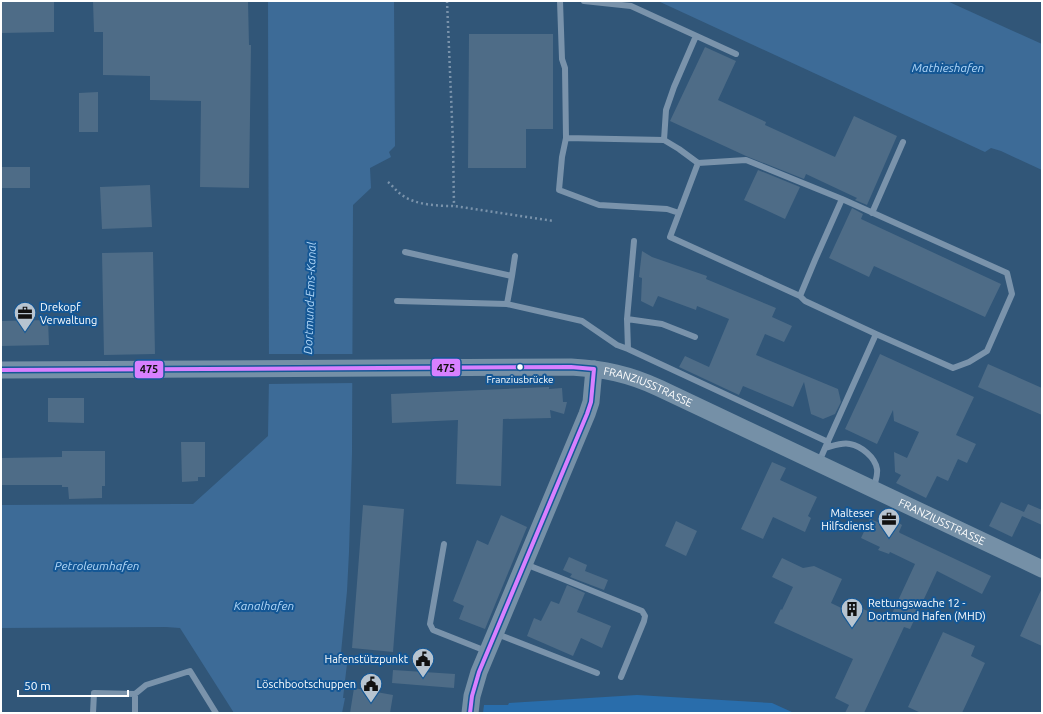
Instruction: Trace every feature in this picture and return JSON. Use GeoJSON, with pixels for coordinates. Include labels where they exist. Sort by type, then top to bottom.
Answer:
{"type":"FeatureCollection","features":[{"type":"Feature","properties":{"kind":"main road","name":"FRANZIUSSTRASSE"},"geometry":{"type":"LineString","coordinates":[[1,370],[571,367],[619,373],[642,380],[824,451],[874,489],[1042,569]]}},
{"type":"Feature","properties":{"kind":"main road"},"geometry":{"type":"LineString","coordinates":[[470,713],[475,683],[591,402],[594,369]]}},
{"type":"Feature","properties":{"kind":"lane"},"geometry":{"type":"LineString","coordinates":[[560,1],[562,59],[565,68],[566,138],[562,157],[559,190],[599,205],[667,209],[679,213]]}},
{"type":"Feature","properties":{"kind":"lane"},"geometry":{"type":"LineString","coordinates":[[584,1],[631,6],[736,54]]}},
{"type":"Feature","properties":{"kind":"lane"},"geometry":{"type":"LineString","coordinates":[[664,140],[666,110],[674,87],[696,36]]}},
{"type":"Feature","properties":{"kind":"lane"},"geometry":{"type":"LineString","coordinates":[[566,138],[664,140],[679,148],[698,163],[746,160],[842,199],[1006,273],[1012,294],[987,351],[969,362],[953,368],[876,334],[805,301],[800,296],[670,237],[698,163]]}},
{"type":"Feature","properties":{"kind":"lane"},"geometry":{"type":"LineString","coordinates":[[872,213],[903,142]]}},
{"type":"Feature","properties":{"kind":"lane"},"geometry":{"type":"LineString","coordinates":[[800,296],[842,199]]}},
{"type":"Feature","properties":{"kind":"lane"},"geometry":{"type":"LineString","coordinates":[[628,349],[627,319],[634,241]]}},
{"type":"Feature","properties":{"kind":"lane"},"geometry":{"type":"LineString","coordinates":[[405,252],[512,276]]}},
{"type":"Feature","properties":{"kind":"lane"},"geometry":{"type":"LineString","coordinates":[[507,304],[515,256]]}},
{"type":"Feature","properties":{"kind":"lane"},"geometry":{"type":"LineString","coordinates":[[397,301],[507,304],[582,321],[617,345],[628,349],[824,451]]}},
{"type":"Feature","properties":{"kind":"lane"},"geometry":{"type":"LineString","coordinates":[[627,319],[662,324],[695,337]]}},
{"type":"Feature","properties":{"kind":"lane"},"geometry":{"type":"LineString","coordinates":[[824,451],[876,334]]}},
{"type":"Feature","properties":{"kind":"lane"},"geometry":{"type":"LineString","coordinates":[[824,451],[839,444],[850,444],[862,449],[870,456],[877,468],[874,489]]}},
{"type":"Feature","properties":{"kind":"lane"},"geometry":{"type":"LineString","coordinates":[[444,544],[430,624],[433,630],[488,652]]}},
{"type":"Feature","properties":{"kind":"lane"},"geometry":{"type":"LineString","coordinates":[[524,564],[642,611],[645,616],[644,621],[621,678]]}},
{"type":"Feature","properties":{"kind":"lane"},"geometry":{"type":"LineString","coordinates":[[496,634],[597,673]]}},
{"type":"Feature","properties":{"kind":"lane"},"geometry":{"type":"LineString","coordinates":[[93,713],[94,693],[135,694],[146,685],[190,671],[216,713]]}},
{"type":"Feature","properties":{"kind":"lane"},"geometry":{"type":"LineString","coordinates":[[135,694],[135,713]]}},
{"type":"Feature","properties":{"kind":"path"},"geometry":{"type":"LineString","coordinates":[[447,1],[454,206]]}},
{"type":"Feature","properties":{"kind":"path"},"geometry":{"type":"LineString","coordinates":[[388,182],[402,196],[415,202],[454,206],[554,221]]}},
{"type":"Feature","properties":{"kind":"shaded area"},"geometry":{"type":"Polygon","coordinates":[[[637,695],[772,703],[794,713],[483,713],[484,705],[508,705],[509,703],[637,695]]]}},
{"type":"Feature","properties":{"kind":"water","name":"Kanalhafen"},"geometry":{"type":"Polygon","coordinates":[[[268,1],[394,1],[395,146],[389,152],[391,157],[370,168],[371,188],[353,205],[352,453],[347,591],[340,663],[347,664],[343,698],[345,698],[342,713],[234,713],[180,628],[1,628],[1,505],[193,504],[268,436],[268,1]]]}},
{"type":"Feature","properties":{"kind":"water","name":"Mathieshafen"},"geometry":{"type":"Polygon","coordinates":[[[658,1],[947,1],[1042,44],[1042,170],[1001,151],[991,148],[985,152],[658,1]]]}},
{"type":"Feature","properties":{"kind":"pier"},"geometry":{"type":"Polygon","coordinates":[[[267,354],[354,354],[354,383],[267,384],[267,354]]]}},
{"type":"Feature","properties":{"kind":"building"},"geometry":{"type":"Polygon","coordinates":[[[1,1],[54,1],[54,32],[1,33],[1,1]]]}},
{"type":"Feature","properties":{"kind":"building"},"geometry":{"type":"Polygon","coordinates":[[[93,1],[248,1],[249,45],[251,45],[249,188],[200,187],[201,101],[150,100],[150,76],[103,75],[103,32],[94,32],[93,1]]]}},
{"type":"Feature","properties":{"kind":"building"},"geometry":{"type":"Polygon","coordinates":[[[469,34],[553,34],[553,129],[526,129],[526,168],[468,168],[469,34]]]}},
{"type":"Feature","properties":{"kind":"building"},"geometry":{"type":"Polygon","coordinates":[[[705,47],[736,61],[718,100],[766,122],[765,125],[835,157],[854,116],[897,136],[867,205],[855,200],[857,198],[806,174],[804,179],[746,156],[670,121],[705,47]]]}},
{"type":"Feature","properties":{"kind":"building"},"geometry":{"type":"Polygon","coordinates":[[[98,92],[98,132],[79,132],[79,93],[98,92]]]}},
{"type":"Feature","properties":{"kind":"building"},"geometry":{"type":"Polygon","coordinates":[[[1,167],[30,167],[30,188],[1,188],[1,167]]]}},
{"type":"Feature","properties":{"kind":"building"},"geometry":{"type":"Polygon","coordinates":[[[758,170],[800,187],[785,219],[744,200],[758,170]]]}},
{"type":"Feature","properties":{"kind":"building"},"geometry":{"type":"Polygon","coordinates":[[[150,185],[152,227],[102,229],[100,187],[150,185]]]}},
{"type":"Feature","properties":{"kind":"building"},"geometry":{"type":"Polygon","coordinates":[[[852,208],[863,214],[861,219],[1001,284],[985,317],[874,266],[869,277],[829,258],[852,208]]]}},
{"type":"Feature","properties":{"kind":"building"},"geometry":{"type":"Polygon","coordinates":[[[642,251],[652,257],[707,276],[706,279],[776,308],[772,317],[792,326],[784,342],[765,334],[756,355],[838,389],[841,402],[835,414],[823,419],[811,414],[804,382],[793,407],[743,386],[739,395],[679,367],[685,356],[709,367],[729,319],[697,306],[696,310],[658,296],[653,307],[641,301],[642,278],[639,277],[642,251]]]}},
{"type":"Feature","properties":{"kind":"building"},"geometry":{"type":"Polygon","coordinates":[[[153,252],[155,354],[104,355],[102,253],[153,252]]]}},
{"type":"Feature","properties":{"kind":"building","name":"Drekopf Verwaltung"},"geometry":{"type":"Polygon","coordinates":[[[48,320],[49,345],[1,346],[1,321],[48,320]]]}},
{"type":"Feature","properties":{"kind":"building"},"geometry":{"type":"Polygon","coordinates":[[[880,354],[974,397],[956,435],[976,444],[967,463],[958,459],[948,481],[937,476],[926,498],[896,483],[901,475],[895,472],[894,452],[907,458],[919,432],[894,421],[893,410],[877,444],[845,429],[880,354]]]}},
{"type":"Feature","properties":{"kind":"building"},"geometry":{"type":"Polygon","coordinates":[[[988,364],[1042,388],[1042,415],[978,387],[988,364]]]}},
{"type":"Feature","properties":{"kind":"building"},"geometry":{"type":"Polygon","coordinates":[[[549,387],[549,389],[562,388],[563,402],[567,402],[564,414],[550,410],[551,418],[503,419],[501,486],[456,484],[458,420],[392,423],[391,394],[549,387]]]}},
{"type":"Feature","properties":{"kind":"building"},"geometry":{"type":"Polygon","coordinates":[[[48,398],[84,398],[84,423],[48,422],[48,398]]]}},
{"type":"Feature","properties":{"kind":"building"},"geometry":{"type":"Polygon","coordinates":[[[181,442],[205,442],[205,477],[198,477],[198,481],[182,482],[181,442]]]}},
{"type":"Feature","properties":{"kind":"building"},"geometry":{"type":"Polygon","coordinates":[[[62,451],[105,451],[105,486],[102,486],[102,498],[69,499],[68,487],[62,487],[62,485],[1,485],[1,458],[62,457],[62,451]]]}},
{"type":"Feature","properties":{"kind":"building"},"geometry":{"type":"Polygon","coordinates":[[[772,462],[786,468],[780,480],[817,497],[808,516],[811,518],[805,532],[773,517],[763,539],[741,529],[772,462]]]}},
{"type":"Feature","properties":{"kind":"building"},"geometry":{"type":"Polygon","coordinates":[[[1001,502],[1024,512],[1012,537],[989,526],[1001,502]]]}},
{"type":"Feature","properties":{"kind":"building"},"geometry":{"type":"Polygon","coordinates":[[[1028,504],[1042,510],[1042,525],[1022,516],[1028,504]]]}},
{"type":"Feature","properties":{"kind":"building"},"geometry":{"type":"Polygon","coordinates":[[[363,505],[404,509],[393,652],[352,648],[363,505]]]}},
{"type":"Feature","properties":{"kind":"building"},"geometry":{"type":"Polygon","coordinates":[[[501,515],[527,527],[485,629],[459,619],[464,606],[453,601],[477,540],[488,545],[501,515]]]}},
{"type":"Feature","properties":{"kind":"building"},"geometry":{"type":"Polygon","coordinates":[[[870,519],[890,527],[894,520],[902,525],[899,532],[900,533],[991,576],[982,594],[937,571],[910,629],[904,627],[864,713],[845,713],[849,705],[835,698],[853,659],[774,623],[793,587],[772,577],[782,558],[803,568],[814,566],[842,579],[831,603],[860,617],[863,609],[889,620],[915,564],[890,552],[889,554],[878,550],[880,547],[861,538],[870,519]]]}},
{"type":"Feature","properties":{"kind":"building"},"geometry":{"type":"Polygon","coordinates":[[[676,521],[697,531],[686,556],[665,546],[676,521]]]}},
{"type":"Feature","properties":{"kind":"building"},"geometry":{"type":"Polygon","coordinates":[[[569,557],[587,565],[585,571],[608,580],[604,590],[570,577],[572,574],[563,570],[569,557]]]}},
{"type":"Feature","properties":{"kind":"building"},"geometry":{"type":"Polygon","coordinates":[[[567,585],[585,593],[577,612],[611,626],[602,648],[581,638],[573,656],[527,636],[534,618],[541,621],[551,601],[559,604],[567,585]]]}},
{"type":"Feature","properties":{"kind":"building"},"geometry":{"type":"Polygon","coordinates":[[[1042,588],[1042,646],[1020,636],[1042,588]]]}},
{"type":"Feature","properties":{"kind":"building"},"geometry":{"type":"Polygon","coordinates":[[[943,632],[975,646],[971,656],[985,663],[962,713],[921,713],[908,707],[943,632]]]}},
{"type":"Feature","properties":{"kind":"building","name":"Hafenstützpunkt"},"geometry":{"type":"Polygon","coordinates":[[[393,670],[455,674],[454,688],[392,683],[393,670]]]}},
{"type":"Feature","properties":{"kind":"building","name":"Löschbootschuppen"},"geometry":{"type":"Polygon","coordinates":[[[354,688],[393,695],[390,713],[350,713],[354,688]]]}},
{"type":"Feature","properties":{"kind":"transit line","name":"475"},"geometry":{"type":"LineString","coordinates":[[1,370],[571,367],[594,369]]}},
{"type":"Feature","properties":{"kind":"transit line","name":"475"},"geometry":{"type":"LineString","coordinates":[[470,713],[472,696],[479,672],[587,414],[591,402],[594,369]]}},
{"type":"Feature","properties":{"kind":"place","name":"Drekopf Verwaltung"},"geometry":{"type":"Point","coordinates":[25,332]}},
{"type":"Feature","properties":{"kind":"place","name":"Franziusbrücke"},"geometry":{"type":"Point","coordinates":[520,367]}},
{"type":"Feature","properties":{"kind":"place","name":"Malteser Hilfsdienst"},"geometry":{"type":"Point","coordinates":[889,538]}},
{"type":"Feature","properties":{"kind":"place","name":"Rettungswache 12 - Dortmund Hafen (MHD)"},"geometry":{"type":"Point","coordinates":[852,628]}},
{"type":"Feature","properties":{"kind":"place","name":"Hafenstützpunkt"},"geometry":{"type":"Point","coordinates":[423,678]}},
{"type":"Feature","properties":{"kind":"place","name":"Löschbootschuppen"},"geometry":{"type":"Point","coordinates":[371,704]}},
{"type":"Feature","properties":{"kind":"water label","name":"Dortmund-Ems-Kanal"},"geometry":{"type":"Point","coordinates":[310,298]}},
{"type":"Feature","properties":{"kind":"water label","name":"Petroleumhafen"},"geometry":{"type":"Point","coordinates":[97,566]}}]}
